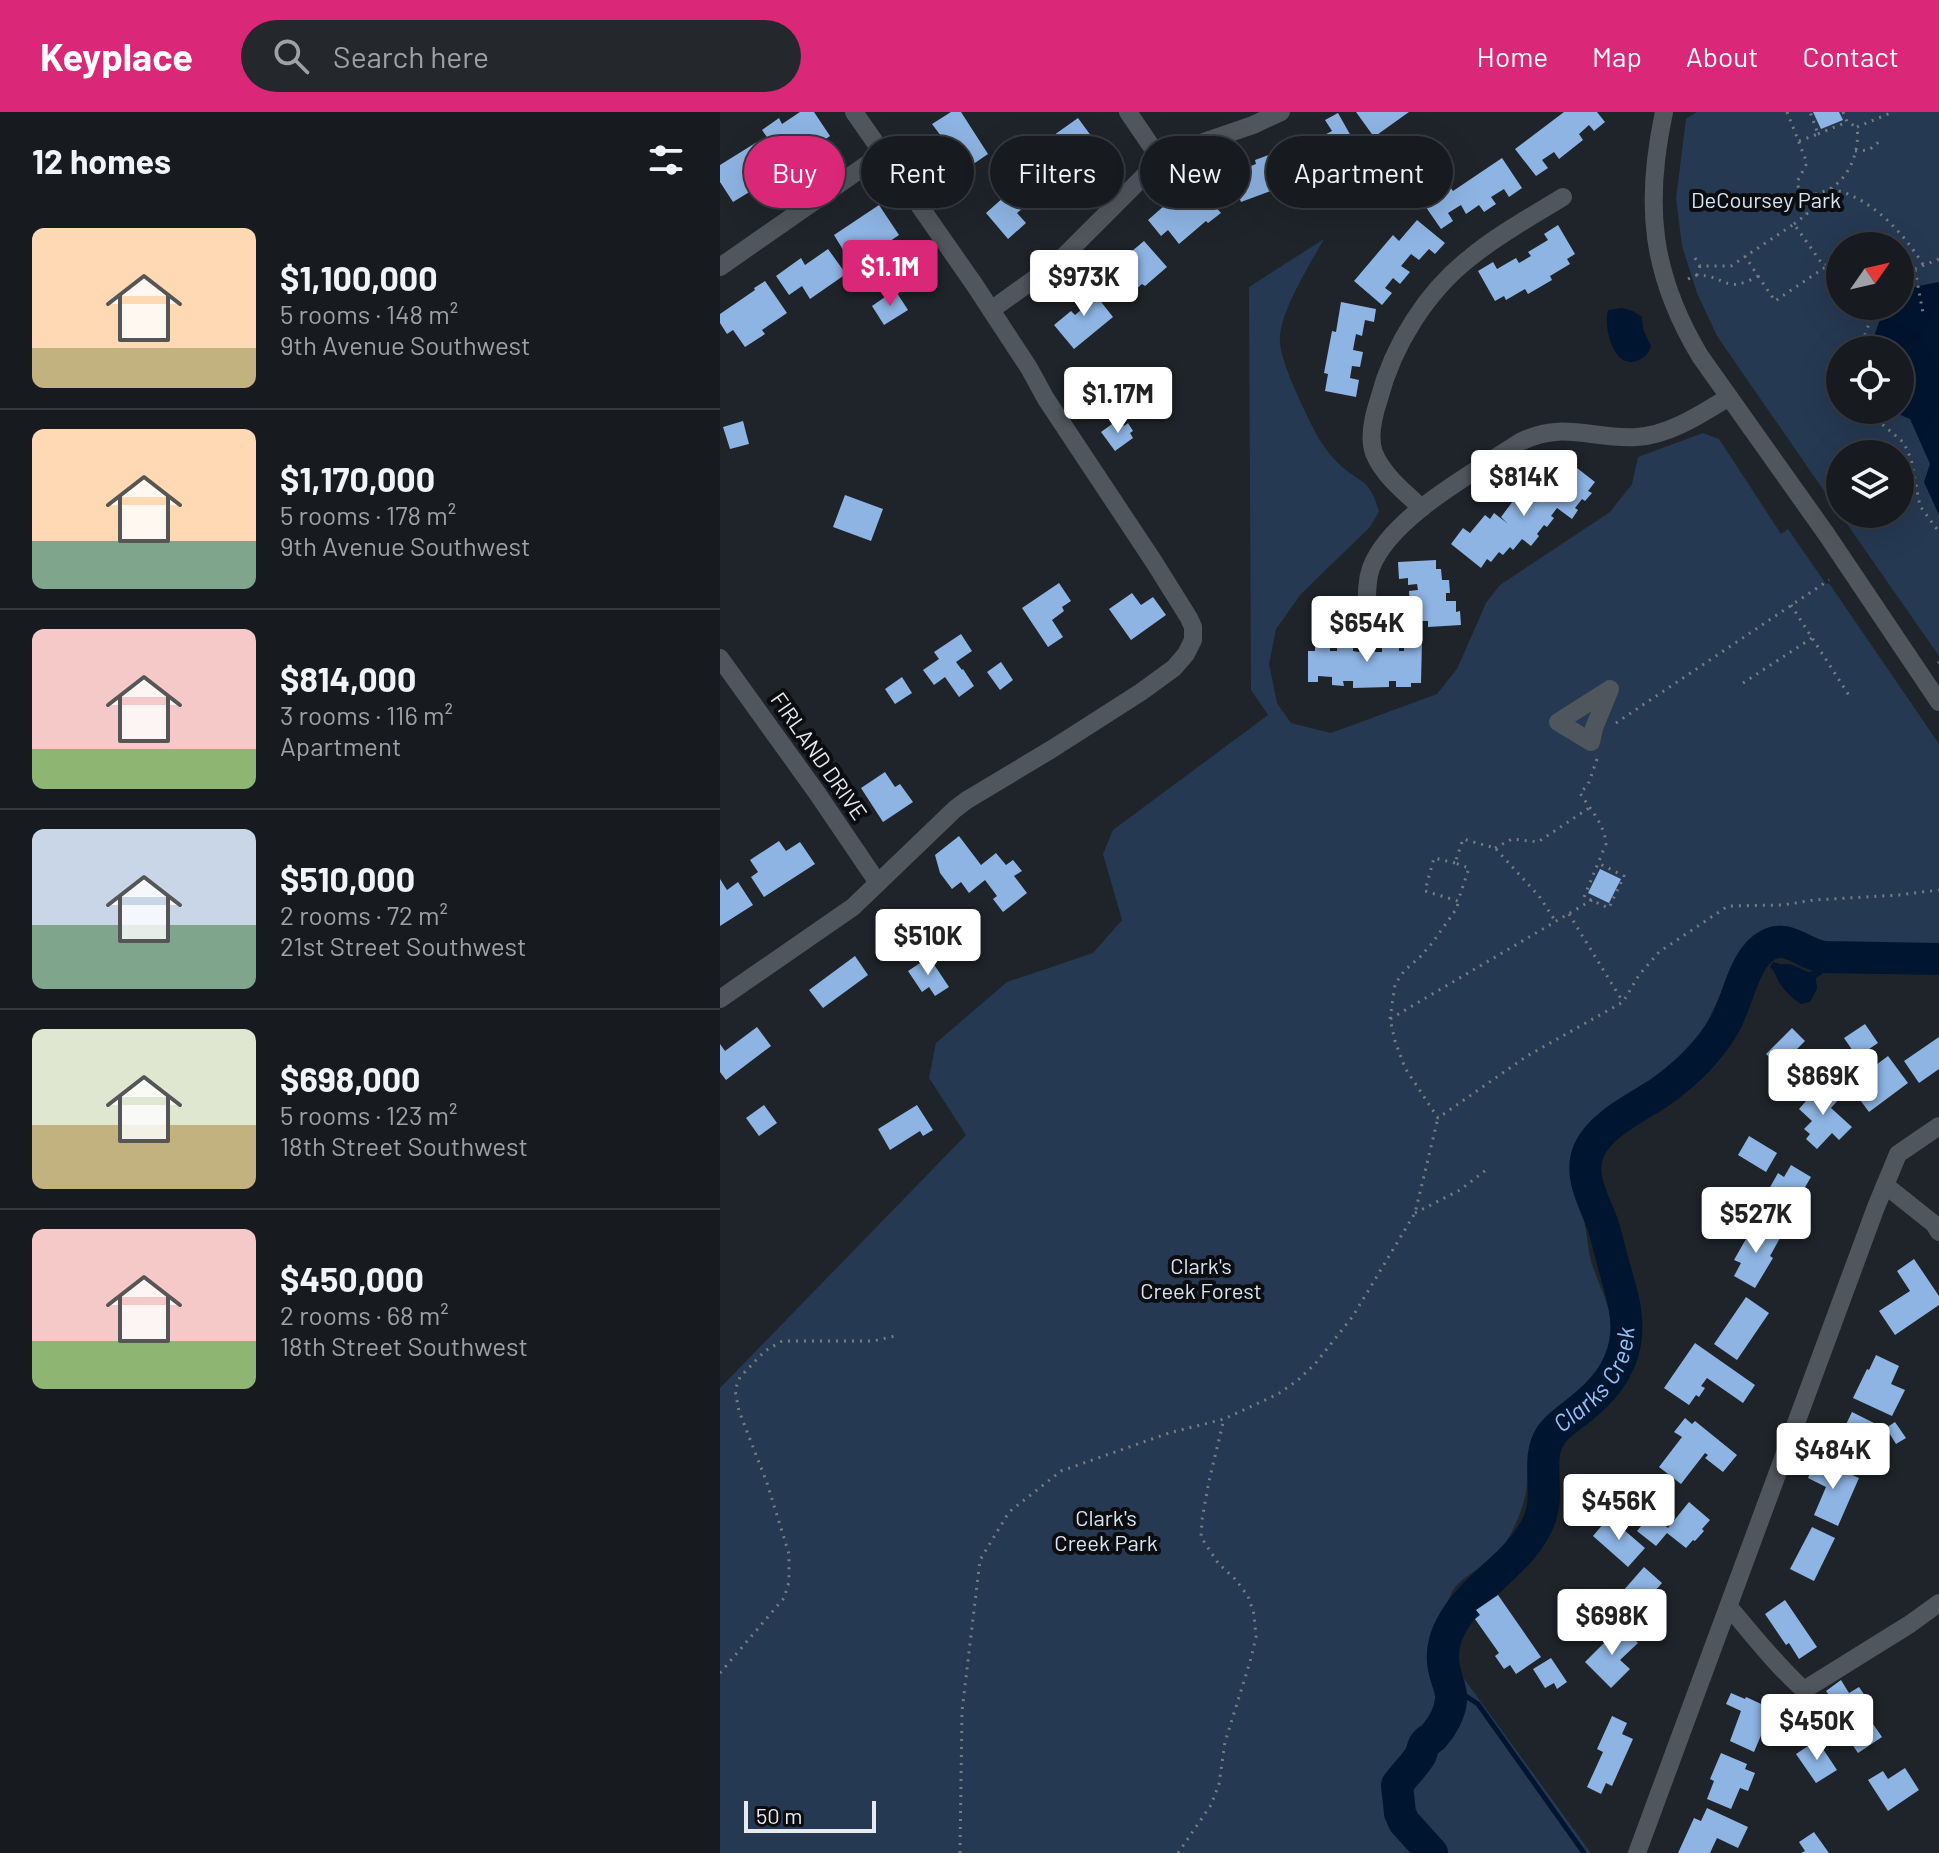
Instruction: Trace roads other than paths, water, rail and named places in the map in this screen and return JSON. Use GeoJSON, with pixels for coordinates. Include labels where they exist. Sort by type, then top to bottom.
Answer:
{"type":"FeatureCollection","features":[{"type":"Feature","properties":{"kind":"street"},"geometry":{"type":"LineString","coordinates":[[854,112],[870,136]]}},
{"type":"Feature","properties":{"kind":"street"},"geometry":{"type":"LineString","coordinates":[[1128,112],[1144,136]]}},
{"type":"Feature","properties":{"kind":"street"},"geometry":{"type":"LineString","coordinates":[[1221,136],[1281,112]]}},
{"type":"Feature","properties":{"kind":"street"},"geometry":{"type":"LineString","coordinates":[[1664,112],[1653,175],[1653,210],[1661,268],[1684,329],[1939,702]]}},
{"type":"Feature","properties":{"kind":"street"},"geometry":{"type":"LineString","coordinates":[[720,267],[861,169]]}},
{"type":"Feature","properties":{"kind":"street"},"geometry":{"type":"LineString","coordinates":[[991,310],[1058,262],[1140,180]]}},
{"type":"Feature","properties":{"kind":"street"},"geometry":{"type":"LineString","coordinates":[[1422,508],[1398,486],[1373,450],[1375,413],[1392,360],[1408,329],[1449,276],[1480,251],[1563,197]]}},
{"type":"Feature","properties":{"kind":"street"},"geometry":{"type":"LineString","coordinates":[[720,999],[845,913],[955,809],[1161,678],[1181,661],[1193,640],[1193,627],[1178,599],[991,310],[920,208]]}},
{"type":"Feature","properties":{"kind":"street"},"geometry":{"type":"LineString","coordinates":[[1367,611],[1371,568],[1384,545],[1422,508],[1520,442],[1533,436],[1561,431],[1640,437],[1665,431],[1729,397]]}},
{"type":"Feature","properties":{"kind":"street","name":"FIRLAND DRIVE"},"geometry":{"type":"LineString","coordinates":[[720,658],[878,883]]}},
{"type":"Feature","properties":{"kind":"street"},"geometry":{"type":"LineString","coordinates":[[1610,689],[1594,728],[1595,747],[1558,722],[1610,689]]}},
{"type":"Feature","properties":{"kind":"street"},"geometry":{"type":"LineString","coordinates":[[1637,1853],[1885,1185],[1898,1154],[1939,1126]]}},
{"type":"Feature","properties":{"kind":"street"},"geometry":{"type":"LineString","coordinates":[[1885,1185],[1934,1224],[1939,1232]]}},
{"type":"Feature","properties":{"kind":"street"},"geometry":{"type":"LineString","coordinates":[[1729,1607],[1760,1645],[1804,1690],[1939,1603]]}},
{"type":"Feature","properties":{"kind":"waterway","name":"Clarks Creek"},"geometry":{"type":"LineString","coordinates":[[1432,1853],[1404,1822],[1397,1785],[1418,1760],[1425,1743],[1439,1729],[1449,1710],[1451,1694],[1443,1656],[1446,1636],[1472,1597],[1530,1538],[1544,1501],[1546,1445],[1557,1428],[1602,1389],[1619,1363],[1625,1343],[1626,1314],[1622,1294],[1586,1178],[1589,1150],[1610,1124],[1669,1086],[1704,1053],[1725,1024],[1747,969],[1768,945],[1790,943],[1824,957],[1939,959]]}},
{"type":"Feature","properties":{"kind":"waterway"},"geometry":{"type":"LineString","coordinates":[[1449,1685],[1478,1704],[1584,1853]]}},
{"type":"Feature","properties":{"kind":"park label","name":"DeCoursey Park"},"geometry":{"type":"Point","coordinates":[1766,200]}},
{"type":"Feature","properties":{"kind":"park label","name":"Clark's Creek Forest"},"geometry":{"type":"Point","coordinates":[1201,1278]}},
{"type":"Feature","properties":{"kind":"park label","name":"Clark's Creek Park"},"geometry":{"type":"Point","coordinates":[1106,1530]}}]}
